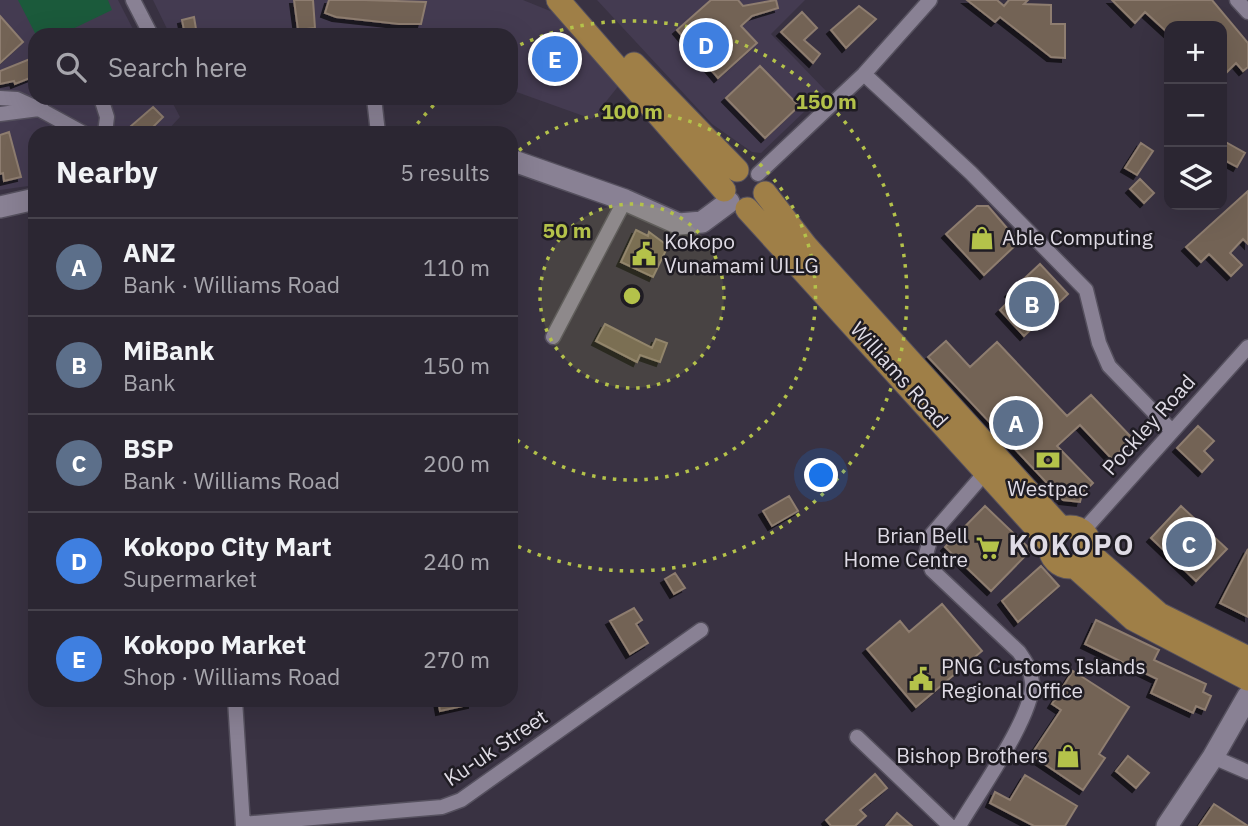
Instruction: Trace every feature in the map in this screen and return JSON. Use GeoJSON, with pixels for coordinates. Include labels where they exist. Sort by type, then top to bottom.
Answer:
{"type":"FeatureCollection","features":[{"type":"Feature","properties":{"kind":"main road","name":"Williams Road"},"geometry":{"type":"LineString","coordinates":[[558,0],[733,200],[1072,544],[1159,614],[1248,658]]}},
{"type":"Feature","properties":{"kind":"main road","name":"Williams Road"},"geometry":{"type":"LineString","coordinates":[[575,0],[753,179],[806,246],[992,465]]}},
{"type":"Feature","properties":{"kind":"main road"},"geometry":{"type":"LineString","coordinates":[[753,179],[761,201],[733,200],[726,182],[753,179]]}},
{"type":"Feature","properties":{"kind":"main road","name":"Williams Road"},"geometry":{"type":"LineString","coordinates":[[1072,544],[1133,619],[1248,679]]}},
{"type":"Feature","properties":{"kind":"street"},"geometry":{"type":"LineString","coordinates":[[133,0],[147,28]]}},
{"type":"Feature","properties":{"kind":"street"},"geometry":{"type":"LineString","coordinates":[[753,179],[864,74],[930,0]]}},
{"type":"Feature","properties":{"kind":"street"},"geometry":{"type":"LineString","coordinates":[[1237,0],[1248,12]]}},
{"type":"Feature","properties":{"kind":"street"},"geometry":{"type":"LineString","coordinates":[[864,74],[971,173],[1086,290],[1099,343],[1109,366],[1171,430]]}},
{"type":"Feature","properties":{"kind":"street"},"geometry":{"type":"LineString","coordinates":[[0,98],[28,101]]}},
{"type":"Feature","properties":{"kind":"street"},"geometry":{"type":"LineString","coordinates":[[0,114],[34,105]]}},
{"type":"Feature","properties":{"kind":"street"},"geometry":{"type":"LineString","coordinates":[[44,105],[73,126]]}},
{"type":"Feature","properties":{"kind":"street"},"geometry":{"type":"LineString","coordinates":[[103,105],[107,117],[106,126]]}},
{"type":"Feature","properties":{"kind":"street"},"geometry":{"type":"LineString","coordinates":[[375,105],[377,126]]}},
{"type":"Feature","properties":{"kind":"street"},"geometry":{"type":"LineString","coordinates":[[518,162],[688,225],[702,222],[733,200]]}},
{"type":"Feature","properties":{"kind":"street"},"geometry":{"type":"LineString","coordinates":[[553,337],[625,200]]}},
{"type":"Feature","properties":{"kind":"street"},"geometry":{"type":"LineString","coordinates":[[0,207],[28,201]]}},
{"type":"Feature","properties":{"kind":"street","name":"Pockley Road"},"geometry":{"type":"LineString","coordinates":[[1072,544],[1171,430],[1248,347]]}},
{"type":"Feature","properties":{"kind":"street"},"geometry":{"type":"LineString","coordinates":[[959,826],[1027,712],[1033,683],[1029,667],[1019,652],[932,570],[926,554],[932,534],[992,465]]}},
{"type":"Feature","properties":{"kind":"street","name":"Ku-uk Street"},"geometry":{"type":"LineString","coordinates":[[243,825],[442,807],[461,800],[701,630]]}},
{"type":"Feature","properties":{"kind":"street"},"geometry":{"type":"LineString","coordinates":[[1167,826],[1213,757],[1248,696]]}},
{"type":"Feature","properties":{"kind":"street"},"geometry":{"type":"LineString","coordinates":[[235,707],[243,825]]}},
{"type":"Feature","properties":{"kind":"street"},"geometry":{"type":"LineString","coordinates":[[857,737],[950,826]]}},
{"type":"Feature","properties":{"kind":"street"},"geometry":{"type":"LineString","coordinates":[[1213,757],[1248,772]]}},
{"type":"Feature","properties":{"kind":"shaded area"},"geometry":{"type":"Polygon","coordinates":[[[0,0],[118,0],[132,28],[28,28],[28,105],[174,105],[180,117],[172,126],[28,126],[28,186],[0,190],[0,0]]]}},
{"type":"Feature","properties":{"kind":"shaded area"},"geometry":{"type":"Polygon","coordinates":[[[153,0],[523,0],[565,17],[620,84],[592,119],[518,93],[518,28],[167,28],[153,0]]]}},
{"type":"Feature","properties":{"kind":"shaded area"},"geometry":{"type":"Polygon","coordinates":[[[597,0],[805,0],[771,34],[826,91],[761,153],[752,152],[712,124],[597,0]]]}},
{"type":"Feature","properties":{"kind":"green space"},"geometry":{"type":"Polygon","coordinates":[[[18,0],[108,0],[112,10],[75,28],[32,28],[18,0]]]}},
{"type":"Feature","properties":{"kind":"building"},"geometry":{"type":"Polygon","coordinates":[[[294,0],[313,0],[315,28],[298,28],[294,0]]]}},
{"type":"Feature","properties":{"kind":"building"},"geometry":{"type":"Polygon","coordinates":[[[329,0],[426,2],[421,24],[399,24],[336,17],[325,13],[329,0]]]}},
{"type":"Feature","properties":{"kind":"building"},"geometry":{"type":"Polygon","coordinates":[[[711,0],[738,0],[743,6],[776,0],[778,8],[752,16],[741,26],[757,43],[718,78],[677,30],[711,0]]]}},
{"type":"Feature","properties":{"kind":"building"},"geometry":{"type":"Polygon","coordinates":[[[967,0],[997,0],[1004,6],[1009,0],[1028,0],[1024,4],[1051,5],[1051,24],[1065,24],[1065,58],[1051,57],[1000,17],[995,22],[967,0]]]}},
{"type":"Feature","properties":{"kind":"building"},"geometry":{"type":"Polygon","coordinates":[[[1112,0],[1212,0],[1248,43],[1248,67],[1243,71],[1236,63],[1227,72],[1227,21],[1164,21],[1164,29],[1145,12],[1135,23],[1112,0]]]}},
{"type":"Feature","properties":{"kind":"building"},"geometry":{"type":"Polygon","coordinates":[[[859,6],[876,19],[846,48],[831,30],[859,6]]]}},
{"type":"Feature","properties":{"kind":"building"},"geometry":{"type":"Polygon","coordinates":[[[802,12],[817,28],[804,40],[820,54],[813,63],[781,32],[802,12]]]}},
{"type":"Feature","properties":{"kind":"building"},"geometry":{"type":"Polygon","coordinates":[[[0,16],[23,42],[0,63],[0,16]]]}},
{"type":"Feature","properties":{"kind":"building"},"geometry":{"type":"Polygon","coordinates":[[[194,17],[196,28],[184,28],[182,20],[194,17]]]}},
{"type":"Feature","properties":{"kind":"building"},"geometry":{"type":"Polygon","coordinates":[[[28,60],[28,79],[15,84],[14,81],[0,84],[0,71],[28,60]]]}},
{"type":"Feature","properties":{"kind":"building"},"geometry":{"type":"Polygon","coordinates":[[[760,66],[799,106],[765,138],[726,98],[760,66]]]}},
{"type":"Feature","properties":{"kind":"building"},"geometry":{"type":"Polygon","coordinates":[[[153,107],[163,117],[154,126],[131,126],[153,107]]]}},
{"type":"Feature","properties":{"kind":"building"},"geometry":{"type":"Polygon","coordinates":[[[9,132],[21,177],[4,181],[3,173],[0,174],[0,135],[9,132]]]}},
{"type":"Feature","properties":{"kind":"building"},"geometry":{"type":"Polygon","coordinates":[[[1141,143],[1153,151],[1137,175],[1125,168],[1141,143]]]}},
{"type":"Feature","properties":{"kind":"building"},"geometry":{"type":"Polygon","coordinates":[[[1227,143],[1245,153],[1237,167],[1227,162],[1227,143]]]}},
{"type":"Feature","properties":{"kind":"building"},"geometry":{"type":"Polygon","coordinates":[[[1140,179],[1154,193],[1144,203],[1130,189],[1140,179]]]}},
{"type":"Feature","properties":{"kind":"building"},"geometry":{"type":"Polygon","coordinates":[[[1248,191],[1248,244],[1243,239],[1230,253],[1242,265],[1231,276],[1209,254],[1201,262],[1186,247],[1248,191]]]}},
{"type":"Feature","properties":{"kind":"building","name":"Able Computing"},"geometry":{"type":"Polygon","coordinates":[[[977,206],[988,206],[1019,242],[984,275],[946,234],[977,206]]]}},
{"type":"Feature","properties":{"kind":"building","name":"Kokopo Vunamami ULLG"},"geometry":{"type":"Polygon","coordinates":[[[636,230],[648,236],[649,232],[668,246],[653,277],[621,262],[636,230]]]}},
{"type":"Feature","properties":{"kind":"building"},"geometry":{"type":"Polygon","coordinates":[[[1040,264],[1068,294],[1024,336],[1000,310],[1013,297],[1009,293],[1040,264]]]}},
{"type":"Feature","properties":{"kind":"building"},"geometry":{"type":"Polygon","coordinates":[[[605,324],[652,348],[656,339],[667,343],[660,362],[640,355],[637,362],[596,341],[605,324]]]}},
{"type":"Feature","properties":{"kind":"building"},"geometry":{"type":"Polygon","coordinates":[[[946,341],[970,367],[997,342],[1067,416],[1091,395],[1133,439],[1112,459],[1080,425],[1057,446],[1093,483],[1082,494],[1080,502],[1063,500],[928,357],[946,341]]]}},
{"type":"Feature","properties":{"kind":"building"},"geometry":{"type":"Polygon","coordinates":[[[1198,426],[1214,441],[1204,451],[1213,460],[1202,472],[1177,448],[1198,426]]]}},
{"type":"Feature","properties":{"kind":"building"},"geometry":{"type":"Polygon","coordinates":[[[789,496],[798,511],[772,526],[763,511],[789,496]]]}},
{"type":"Feature","properties":{"kind":"building","name":"Brian Bell Home Centre"},"geometry":{"type":"Polygon","coordinates":[[[985,506],[1031,550],[991,591],[945,547],[985,506]]]}},
{"type":"Feature","properties":{"kind":"building"},"geometry":{"type":"Polygon","coordinates":[[[1181,506],[1227,549],[1196,581],[1151,538],[1181,506]]]}},
{"type":"Feature","properties":{"kind":"building"},"geometry":{"type":"Polygon","coordinates":[[[1248,549],[1248,617],[1220,603],[1248,549]]]}},
{"type":"Feature","properties":{"kind":"building"},"geometry":{"type":"Polygon","coordinates":[[[1041,566],[1059,586],[1018,622],[1002,601],[1041,566]]]}},
{"type":"Feature","properties":{"kind":"building"},"geometry":{"type":"Polygon","coordinates":[[[675,573],[685,588],[674,594],[665,579],[675,573]]]}},
{"type":"Feature","properties":{"kind":"building","name":"PNG Customs Islands Regional Office"},"geometry":{"type":"Polygon","coordinates":[[[942,604],[982,651],[916,707],[867,649],[900,621],[909,632],[942,604]]]}},
{"type":"Feature","properties":{"kind":"building"},"geometry":{"type":"Polygon","coordinates":[[[634,608],[642,620],[636,624],[648,643],[630,654],[610,621],[634,608]]]}},
{"type":"Feature","properties":{"kind":"building"},"geometry":{"type":"Polygon","coordinates":[[[1096,620],[1159,650],[1154,660],[1206,684],[1203,692],[1211,696],[1205,710],[1196,706],[1193,713],[1151,693],[1157,679],[1085,644],[1096,620]]]}},
{"type":"Feature","properties":{"kind":"building"},"geometry":{"type":"Polygon","coordinates":[[[1073,671],[1129,707],[1099,754],[1105,758],[1083,790],[1031,755],[1061,710],[1052,704],[1073,671]]]}},
{"type":"Feature","properties":{"kind":"building"},"geometry":{"type":"Polygon","coordinates":[[[439,707],[458,707],[440,711],[439,707]]]}},
{"type":"Feature","properties":{"kind":"building"},"geometry":{"type":"Polygon","coordinates":[[[1128,756],[1149,773],[1136,788],[1116,771],[1128,756]]]}},
{"type":"Feature","properties":{"kind":"building"},"geometry":{"type":"Polygon","coordinates":[[[875,774],[887,788],[860,810],[866,816],[855,826],[831,826],[826,820],[875,774]]]}},
{"type":"Feature","properties":{"kind":"building"},"geometry":{"type":"Polygon","coordinates":[[[1025,775],[1077,806],[1065,826],[1034,826],[990,803],[995,792],[1010,800],[1025,775]]]}},
{"type":"Feature","properties":{"kind":"building"},"geometry":{"type":"Polygon","coordinates":[[[1214,804],[1248,826],[1199,826],[1214,804]]]}},
{"type":"Feature","properties":{"kind":"building"},"geometry":{"type":"Polygon","coordinates":[[[897,813],[912,826],[886,826],[897,813]]]}},
{"type":"Feature","properties":{"kind":"place","name":"Kokopo City Mart"},"geometry":{"type":"Point","coordinates":[706,45]}},
{"type":"Feature","properties":{"kind":"place","name":"Kokopo Market"},"geometry":{"type":"Point","coordinates":[555,59]}},
{"type":"Feature","properties":{"kind":"place","name":"Able Computing"},"geometry":{"type":"Point","coordinates":[982,238]}},
{"type":"Feature","properties":{"kind":"place","name":"Kokopo Vunamami ULLG"},"geometry":{"type":"Point","coordinates":[644,254]}},
{"type":"Feature","properties":{"kind":"place","name":"MiBank"},"geometry":{"type":"Point","coordinates":[1032,304]}},
{"type":"Feature","properties":{"kind":"place","name":"ANZ"},"geometry":{"type":"Point","coordinates":[1016,423]}},
{"type":"Feature","properties":{"kind":"place","name":"Westpac"},"geometry":{"type":"Point","coordinates":[1048,460]}},
{"type":"Feature","properties":{"kind":"place","name":"BSP"},"geometry":{"type":"Point","coordinates":[1189,544]}},
{"type":"Feature","properties":{"kind":"place","name":"Brian Bell Home Centre"},"geometry":{"type":"Point","coordinates":[988,548]}},
{"type":"Feature","properties":{"kind":"place","name":"PNG Customs Islands Regional Office"},"geometry":{"type":"Point","coordinates":[921,679]}},
{"type":"Feature","properties":{"kind":"place","name":"Bishop Brothers"},"geometry":{"type":"Point","coordinates":[1068,756]}},
{"type":"Feature","properties":{"kind":"district","name":"KOKOPO"},"geometry":{"type":"Point","coordinates":[1072,545]}}]}
